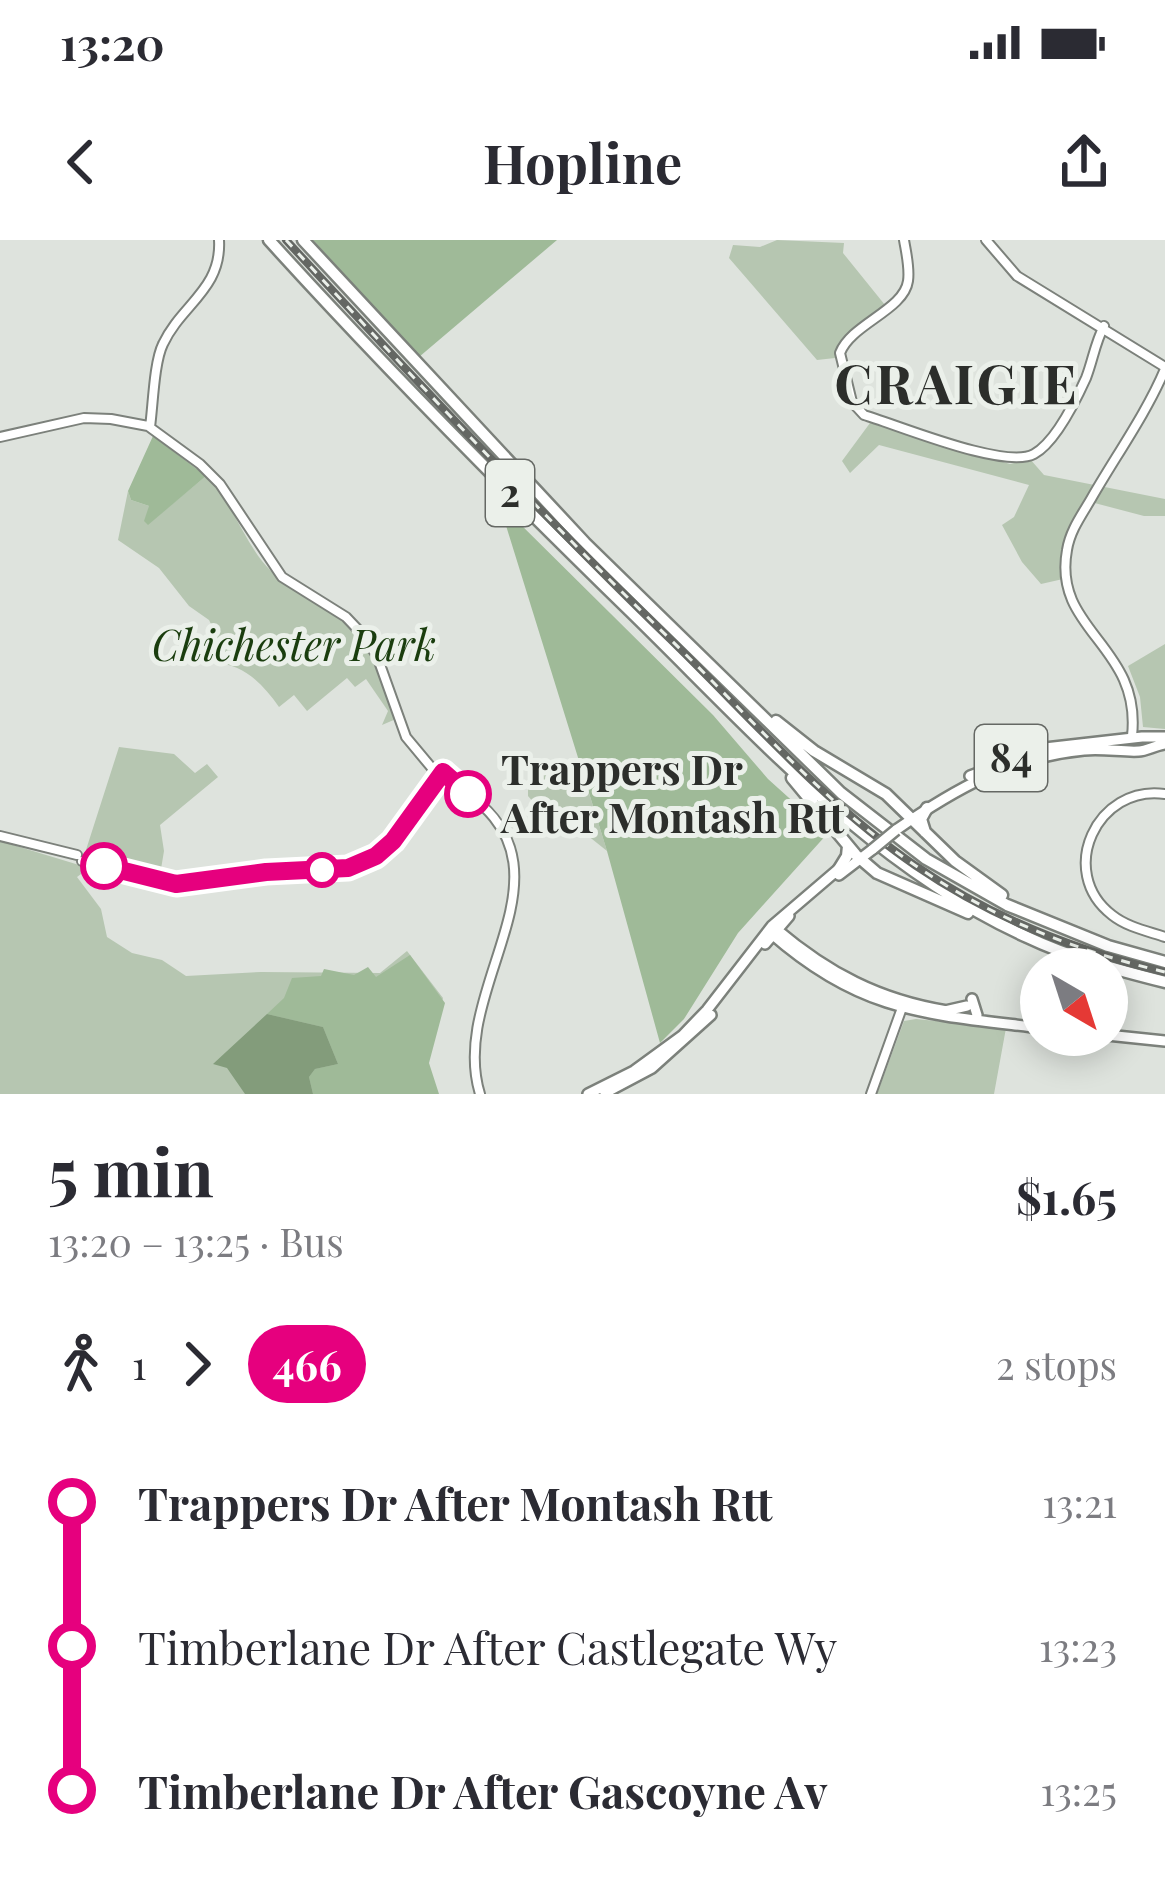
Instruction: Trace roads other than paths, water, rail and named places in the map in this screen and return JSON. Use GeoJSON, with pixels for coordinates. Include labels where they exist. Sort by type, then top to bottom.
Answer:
{"type":"FeatureCollection","features":[{"type":"Feature","properties":{"kind":"highway","name":"2"},"geometry":{"type":"LineString","coordinates":[[269,240],[448,433],[874,843],[972,909],[1026,937],[1105,967],[1165,982]]}},
{"type":"Feature","properties":{"kind":"highway","name":"2"},"geometry":{"type":"LineString","coordinates":[[303,240],[585,543],[827,779],[890,833],[964,882],[1067,931],[1165,962]]}},
{"type":"Feature","properties":{"kind":"highway"},"geometry":{"type":"LineString","coordinates":[[731,685],[814,752],[912,813],[926,835]]}},
{"type":"Feature","properties":{"kind":"highway"},"geometry":{"type":"LineString","coordinates":[[754,732],[857,859],[877,873],[1026,937]]}},
{"type":"Feature","properties":{"kind":"highway"},"geometry":{"type":"LineString","coordinates":[[912,813],[926,835],[992,888],[1067,931]]}},
{"type":"Feature","properties":{"kind":"highway"},"geometry":{"type":"LineString","coordinates":[[838,868],[847,856],[847,843]]}},
{"type":"Feature","properties":{"kind":"main road"},"geometry":{"type":"LineString","coordinates":[[149,428],[162,345],[209,286],[218,265],[219,240]]}},
{"type":"Feature","properties":{"kind":"main road"},"geometry":{"type":"LineString","coordinates":[[904,240],[908,282],[904,293],[848,338],[840,353],[852,402],[864,416],[1007,458],[1033,455],[1048,442],[1085,378],[1104,327]]}},
{"type":"Feature","properties":{"kind":"main road"},"geometry":{"type":"LineString","coordinates":[[987,240],[1020,275],[1165,367],[1075,525],[1065,564],[1065,582],[1076,611],[1126,678],[1136,741]]}},
{"type":"Feature","properties":{"kind":"main road"},"geometry":{"type":"LineString","coordinates":[[0,438],[84,421],[149,428],[220,484],[282,577],[346,617],[364,636],[377,656],[411,745],[493,819],[514,866],[514,901],[473,1041],[472,1066],[481,1094]]}},
{"type":"Feature","properties":{"kind":"main road","name":"84"},"geometry":{"type":"LineString","coordinates":[[588,1094],[623,1088],[677,1048],[703,1025],[771,932],[912,813],[965,778],[1045,748],[1165,740]]}},
{"type":"Feature","properties":{"kind":"main road"},"geometry":{"type":"LineString","coordinates":[[0,836],[176,884],[266,872],[348,868],[376,856],[393,841],[439,774]]}},
{"type":"Feature","properties":{"kind":"main road"},"geometry":{"type":"LineString","coordinates":[[1165,796],[1135,795],[1108,810],[1090,834],[1085,860],[1090,888],[1102,907],[1128,925],[1165,935]]}},
{"type":"Feature","properties":{"kind":"main road","name":"84"},"geometry":{"type":"LineString","coordinates":[[623,1088],[707,1010],[771,932],[838,868],[857,859]]}},
{"type":"Feature","properties":{"kind":"main road"},"geometry":{"type":"LineString","coordinates":[[795,950],[788,932],[796,910]]}},
{"type":"Feature","properties":{"kind":"main road"},"geometry":{"type":"LineString","coordinates":[[771,932],[846,980],[905,1009],[1020,1023]]}},
{"type":"Feature","properties":{"kind":"main road"},"geometry":{"type":"LineString","coordinates":[[945,1011],[970,1003],[977,1015]]}},
{"type":"Feature","properties":{"kind":"main road"},"geometry":{"type":"LineString","coordinates":[[905,1009],[1020,1022]]}},
{"type":"Feature","properties":{"kind":"main road"},"geometry":{"type":"LineString","coordinates":[[872,1094],[905,1009]]}},
{"type":"Feature","properties":{"kind":"main road"},"geometry":{"type":"LineString","coordinates":[[1128,1034],[1165,1038]]}},
{"type":"Feature","properties":{"kind":"main road"},"geometry":{"type":"LineString","coordinates":[[655,1058],[677,1048]]}},
{"type":"Feature","properties":{"kind":"railway"},"geometry":{"type":"LineString","coordinates":[[286,240],[571,541],[850,815],[916,866],[1005,917],[1067,943],[1165,972]]}},
{"type":"Feature","properties":{"kind":"place","name":"Trappers Dr After Montash Rtt"},"geometry":{"type":"Point","coordinates":[468,794]}},
{"type":"Feature","properties":{"kind":"district","name":"CRAIGIE"},"geometry":{"type":"Point","coordinates":[957,385]}},
{"type":"Feature","properties":{"kind":"park label","name":"Chichester Park"},"geometry":{"type":"Point","coordinates":[294,646]}}]}
